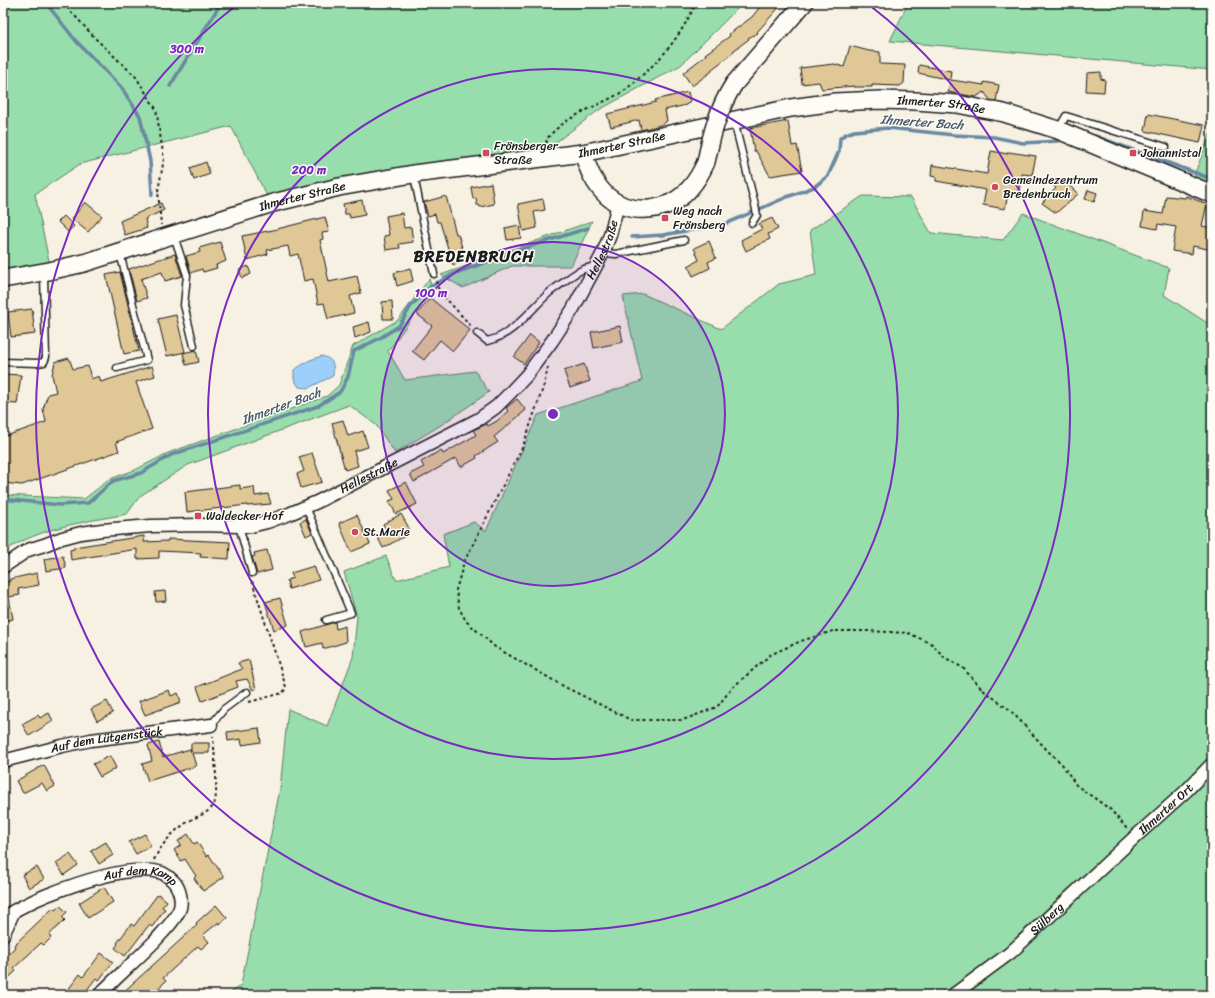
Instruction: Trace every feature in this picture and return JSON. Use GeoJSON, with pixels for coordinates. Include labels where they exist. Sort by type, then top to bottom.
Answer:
{"type":"FeatureCollection","features":[{"type":"Feature","properties":{"kind":"main road"},"geometry":{"type":"LineString","coordinates":[[583,153],[589,172],[606,195],[618,204],[628,208],[648,209],[661,207],[672,203],[690,189],[698,178],[706,162],[717,118],[724,100],[734,84],[804,3]]}},
{"type":"Feature","properties":{"kind":"main road","name":"Ihmerter Straße"},"geometry":{"type":"LineString","coordinates":[[3,279],[84,263],[273,203],[339,187],[413,174],[583,153],[791,108],[835,102],[880,100],[916,101],[957,104],[997,112],[1058,130],[1212,194]]}},
{"type":"Feature","properties":{"kind":"street","name":"Hellestraße"},"geometry":{"type":"LineString","coordinates":[[3,567],[28,550],[81,533],[151,526],[252,526],[267,522],[306,507],[479,419],[496,407],[526,376],[573,309],[603,253],[610,235],[618,204]]}},
{"type":"Feature","properties":{"kind":"street","name":"Auf dem Lütgenstück"},"geometry":{"type":"LineString","coordinates":[[3,762],[62,746],[91,740],[211,726]]}},
{"type":"Feature","properties":{"kind":"street","name":"Ihmerter Ort"},"geometry":{"type":"LineString","coordinates":[[1135,837],[1186,791],[1212,764]]}},
{"type":"Feature","properties":{"kind":"street","name":"Sülberg"},"geometry":{"type":"LineString","coordinates":[[953,995],[1010,953],[1135,837]]}},
{"type":"Feature","properties":{"kind":"street","name":"Auf dem Kamp"},"geometry":{"type":"LineString","coordinates":[[3,917],[46,895],[122,872],[149,870],[163,873],[176,885],[181,901],[180,908],[168,927],[99,995]]}},
{"type":"Feature","properties":{"kind":"street"},"geometry":{"type":"LineString","coordinates":[[3,935],[14,911]]}},
{"type":"Feature","properties":{"kind":"lane"},"geometry":{"type":"LineString","coordinates":[[1058,130],[1066,116],[1166,147]]}},
{"type":"Feature","properties":{"kind":"lane"},"geometry":{"type":"LineString","coordinates":[[734,121],[757,215],[752,223]]}},
{"type":"Feature","properties":{"kind":"lane"},"geometry":{"type":"LineString","coordinates":[[413,174],[434,274]]}},
{"type":"Feature","properties":{"kind":"lane"},"geometry":{"type":"LineString","coordinates":[[168,236],[186,275],[184,305],[194,346]]}},
{"type":"Feature","properties":{"kind":"lane"},"geometry":{"type":"LineString","coordinates":[[603,253],[616,254],[684,240]]}},
{"type":"Feature","properties":{"kind":"lane"},"geometry":{"type":"LineString","coordinates":[[117,368],[147,360],[119,251]]}},
{"type":"Feature","properties":{"kind":"lane"},"geometry":{"type":"LineString","coordinates":[[478,332],[487,341],[496,339],[517,324],[551,292],[570,277],[584,269],[596,267]]}},
{"type":"Feature","properties":{"kind":"lane"},"geometry":{"type":"LineString","coordinates":[[3,362],[44,362],[46,357],[44,272]]}},
{"type":"Feature","properties":{"kind":"lane"},"geometry":{"type":"LineString","coordinates":[[306,507],[351,613],[326,620]]}},
{"type":"Feature","properties":{"kind":"lane"},"geometry":{"type":"LineString","coordinates":[[239,526],[251,575]]}},
{"type":"Feature","properties":{"kind":"lane"},"geometry":{"type":"LineString","coordinates":[[211,726],[224,709],[247,692]]}},
{"type":"Feature","properties":{"kind":"path"},"geometry":{"type":"LineString","coordinates":[[63,3],[96,39],[136,77],[156,109],[164,159],[158,191],[168,236]]}},
{"type":"Feature","properties":{"kind":"path"},"geometry":{"type":"LineString","coordinates":[[546,140],[553,132],[576,114],[626,90],[657,63],[677,38],[696,3]]}},
{"type":"Feature","properties":{"kind":"path"},"geometry":{"type":"LineString","coordinates":[[439,291],[478,332]]}},
{"type":"Feature","properties":{"kind":"path"},"geometry":{"type":"LineString","coordinates":[[548,363],[544,385],[523,446],[464,562],[456,590],[459,608],[466,621],[495,647],[565,687],[631,720],[683,720],[717,707],[732,688],[770,654],[801,641],[833,631],[908,633],[932,644],[944,657],[963,668],[983,690],[1010,710],[1048,752],[1062,764],[1076,785],[1111,810],[1135,837]]}},
{"type":"Feature","properties":{"kind":"path"},"geometry":{"type":"LineString","coordinates":[[251,575],[286,687],[283,693],[254,701]]}},
{"type":"Feature","properties":{"kind":"path"},"geometry":{"type":"LineString","coordinates":[[149,870],[163,844],[171,835],[191,820],[208,811],[214,805],[216,794],[211,726]]}},
{"type":"Feature","properties":{"kind":"green space"},"geometry":{"type":"Polygon","coordinates":[[[3,3],[743,3],[681,65],[599,110],[544,151],[268,198],[231,126],[80,164],[35,194],[50,266],[3,273],[3,3]]]}},
{"type":"Feature","properties":{"kind":"green space"},"geometry":{"type":"Polygon","coordinates":[[[908,3],[1212,3],[1212,70],[890,41],[908,3]]]}},
{"type":"Feature","properties":{"kind":"green space"},"geometry":{"type":"Polygon","coordinates":[[[1212,129],[1212,184],[1193,178],[1212,129]]]}},
{"type":"Feature","properties":{"kind":"green space"},"geometry":{"type":"Polygon","coordinates":[[[863,196],[911,197],[931,233],[1003,240],[1023,213],[1169,268],[1164,295],[1212,326],[1212,995],[228,995],[241,985],[280,789],[288,709],[327,726],[353,657],[357,617],[344,572],[386,556],[396,580],[449,567],[443,534],[474,522],[486,531],[538,415],[642,381],[623,296],[643,294],[721,329],[779,284],[816,275],[810,230],[863,196]]]}},
{"type":"Feature","properties":{"kind":"green space"},"geometry":{"type":"Polygon","coordinates":[[[592,221],[571,266],[512,266],[463,288],[441,275],[592,221]]]}},
{"type":"Feature","properties":{"kind":"green space"},"geometry":{"type":"Polygon","coordinates":[[[429,279],[433,292],[422,304],[388,351],[405,380],[475,371],[489,392],[441,425],[395,453],[376,425],[349,405],[188,465],[140,496],[127,514],[79,523],[48,531],[17,544],[3,552],[3,495],[84,499],[110,479],[135,470],[168,453],[327,396],[339,385],[353,346],[398,320],[429,279]]]}},
{"type":"Feature","properties":{"kind":"water"},"geometry":{"type":"Polygon","coordinates":[[[322,356],[331,361],[333,376],[308,388],[299,387],[294,379],[294,370],[310,360],[322,356]]]}},
{"type":"Feature","properties":{"kind":"building"},"geometry":{"type":"Polygon","coordinates":[[[763,3],[783,3],[757,32],[758,33],[748,38],[749,39],[733,51],[734,52],[711,70],[712,71],[692,86],[683,73],[706,55],[705,54],[730,36],[729,34],[752,17],[763,3]]]}},
{"type":"Feature","properties":{"kind":"building"},"geometry":{"type":"Polygon","coordinates":[[[850,46],[880,52],[880,64],[905,65],[904,83],[900,86],[872,85],[872,87],[854,86],[822,89],[819,82],[802,84],[800,68],[834,64],[844,67],[850,46]]]}},
{"type":"Feature","properties":{"kind":"building"},"geometry":{"type":"Polygon","coordinates":[[[919,65],[951,71],[950,80],[918,73],[919,65]]]}},
{"type":"Feature","properties":{"kind":"building"},"geometry":{"type":"Polygon","coordinates":[[[1101,72],[1101,79],[1105,80],[1104,92],[1086,91],[1087,73],[1101,72]]]}},
{"type":"Feature","properties":{"kind":"building"},"geometry":{"type":"Polygon","coordinates":[[[951,80],[984,85],[984,82],[999,85],[996,101],[990,100],[984,92],[976,97],[948,92],[951,80]]]}},
{"type":"Feature","properties":{"kind":"building"},"geometry":{"type":"Polygon","coordinates":[[[688,92],[690,101],[686,105],[665,110],[667,121],[661,125],[641,130],[639,120],[611,127],[607,114],[656,102],[655,100],[688,92]]]}},
{"type":"Feature","properties":{"kind":"building"},"geometry":{"type":"Polygon","coordinates":[[[1148,114],[1204,125],[1200,143],[1145,131],[1148,114]]]}},
{"type":"Feature","properties":{"kind":"building"},"geometry":{"type":"Polygon","coordinates":[[[788,121],[792,146],[797,145],[802,171],[770,176],[756,151],[754,151],[750,128],[788,121]]]}},
{"type":"Feature","properties":{"kind":"building","name":"Gemeindezentrum Bredenbruch"},"geometry":{"type":"Polygon","coordinates":[[[991,151],[1036,156],[1032,175],[1022,174],[1018,196],[1008,194],[1005,209],[983,205],[986,190],[936,181],[936,177],[931,176],[932,165],[987,174],[991,151]]]}},
{"type":"Feature","properties":{"kind":"building"},"geometry":{"type":"Polygon","coordinates":[[[206,162],[210,174],[194,180],[190,168],[206,162]]]}},
{"type":"Feature","properties":{"kind":"building"},"geometry":{"type":"Polygon","coordinates":[[[1063,179],[1078,194],[1056,213],[1042,203],[1056,188],[1054,186],[1063,179]]]}},
{"type":"Feature","properties":{"kind":"building"},"geometry":{"type":"Polygon","coordinates":[[[491,183],[494,204],[480,207],[477,205],[476,198],[473,199],[471,187],[491,183]]]}},
{"type":"Feature","properties":{"kind":"building"},"geometry":{"type":"Polygon","coordinates":[[[1088,190],[1097,193],[1094,202],[1085,199],[1088,190]]]}},
{"type":"Feature","properties":{"kind":"building"},"geometry":{"type":"Polygon","coordinates":[[[446,196],[456,234],[458,234],[466,261],[453,265],[440,222],[437,222],[435,214],[428,216],[424,202],[446,196]]]}},
{"type":"Feature","properties":{"kind":"building"},"geometry":{"type":"Polygon","coordinates":[[[1166,196],[1185,198],[1186,196],[1207,204],[1202,226],[1212,228],[1212,250],[1193,246],[1192,254],[1172,251],[1176,227],[1158,224],[1157,229],[1142,226],[1144,211],[1163,214],[1166,196]]]}},
{"type":"Feature","properties":{"kind":"building"},"geometry":{"type":"Polygon","coordinates":[[[543,199],[545,210],[534,212],[537,228],[523,231],[518,204],[543,199]]]}},
{"type":"Feature","properties":{"kind":"building"},"geometry":{"type":"Polygon","coordinates":[[[362,200],[365,215],[350,218],[349,214],[345,214],[343,204],[362,200]]]}},
{"type":"Feature","properties":{"kind":"building"},"geometry":{"type":"Polygon","coordinates":[[[85,202],[102,216],[88,232],[72,219],[85,202]]]}},
{"type":"Feature","properties":{"kind":"building"},"geometry":{"type":"Polygon","coordinates":[[[161,203],[164,210],[145,219],[147,228],[125,235],[120,221],[161,203]]]}},
{"type":"Feature","properties":{"kind":"building"},"geometry":{"type":"Polygon","coordinates":[[[402,213],[404,228],[411,227],[413,242],[399,244],[400,248],[386,250],[384,236],[389,235],[386,216],[402,213]]]}},
{"type":"Feature","properties":{"kind":"building"},"geometry":{"type":"Polygon","coordinates":[[[64,216],[74,226],[68,232],[58,222],[64,216]]]}},
{"type":"Feature","properties":{"kind":"building"},"geometry":{"type":"Polygon","coordinates":[[[325,217],[329,232],[322,233],[323,239],[320,240],[329,282],[357,276],[361,293],[350,296],[354,313],[328,319],[324,303],[318,304],[313,279],[304,281],[298,254],[290,256],[288,246],[267,250],[268,254],[247,260],[242,236],[325,217]]]}},
{"type":"Feature","properties":{"kind":"building"},"geometry":{"type":"Polygon","coordinates":[[[772,218],[778,229],[768,234],[770,239],[746,251],[741,240],[762,229],[759,224],[772,218]]]}},
{"type":"Feature","properties":{"kind":"building"},"geometry":{"type":"Polygon","coordinates":[[[519,225],[521,238],[507,240],[505,228],[519,225]]]}},
{"type":"Feature","properties":{"kind":"building"},"geometry":{"type":"Polygon","coordinates":[[[709,241],[716,258],[708,262],[710,268],[693,276],[688,266],[699,260],[694,248],[709,241]]]}},
{"type":"Feature","properties":{"kind":"building"},"geometry":{"type":"Polygon","coordinates":[[[220,242],[226,261],[216,265],[217,268],[203,272],[202,269],[191,273],[186,256],[200,252],[199,248],[220,242]]]}},
{"type":"Feature","properties":{"kind":"building"},"geometry":{"type":"Polygon","coordinates":[[[175,254],[182,276],[165,281],[162,272],[141,279],[147,298],[137,301],[129,269],[175,254]]]}},
{"type":"Feature","properties":{"kind":"building"},"geometry":{"type":"Polygon","coordinates":[[[248,266],[251,274],[242,278],[239,270],[248,266]]]}},
{"type":"Feature","properties":{"kind":"building"},"geometry":{"type":"Polygon","coordinates":[[[410,268],[413,281],[397,286],[394,273],[410,268]]]}},
{"type":"Feature","properties":{"kind":"building"},"geometry":{"type":"Polygon","coordinates":[[[120,272],[139,351],[124,354],[106,275],[120,272]]]}},
{"type":"Feature","properties":{"kind":"building"},"geometry":{"type":"Polygon","coordinates":[[[430,298],[470,330],[453,351],[440,340],[424,360],[412,351],[432,326],[417,314],[430,298]]]}},
{"type":"Feature","properties":{"kind":"building"},"geometry":{"type":"Polygon","coordinates":[[[392,301],[393,319],[383,319],[382,302],[392,301]]]}},
{"type":"Feature","properties":{"kind":"building"},"geometry":{"type":"Polygon","coordinates":[[[32,309],[35,334],[11,337],[8,312],[32,309]]]}},
{"type":"Feature","properties":{"kind":"building"},"geometry":{"type":"Polygon","coordinates":[[[176,315],[185,352],[167,356],[158,319],[176,315]]]}},
{"type":"Feature","properties":{"kind":"building"},"geometry":{"type":"Polygon","coordinates":[[[369,322],[371,332],[355,338],[353,327],[369,322]]]}},
{"type":"Feature","properties":{"kind":"building"},"geometry":{"type":"Polygon","coordinates":[[[620,326],[623,342],[594,348],[591,332],[620,326]]]}},
{"type":"Feature","properties":{"kind":"building"},"geometry":{"type":"Polygon","coordinates":[[[530,335],[539,342],[524,364],[514,357],[530,335]]]}},
{"type":"Feature","properties":{"kind":"building"},"geometry":{"type":"Polygon","coordinates":[[[196,350],[199,362],[186,365],[183,353],[196,350]]]}},
{"type":"Feature","properties":{"kind":"building"},"geometry":{"type":"Polygon","coordinates":[[[69,358],[73,369],[88,366],[91,379],[99,376],[101,382],[152,366],[155,376],[136,382],[152,429],[116,442],[119,451],[22,485],[3,483],[3,437],[46,422],[43,409],[48,394],[56,392],[52,375],[55,362],[69,358]]]}},
{"type":"Feature","properties":{"kind":"building"},"geometry":{"type":"Polygon","coordinates":[[[584,364],[590,381],[570,388],[564,371],[584,364]]]}},
{"type":"Feature","properties":{"kind":"building"},"geometry":{"type":"Polygon","coordinates":[[[3,374],[21,375],[17,404],[3,403],[3,374]]]}},
{"type":"Feature","properties":{"kind":"building"},"geometry":{"type":"Polygon","coordinates":[[[517,399],[526,410],[494,437],[498,442],[476,456],[477,458],[461,467],[456,458],[414,482],[410,474],[424,467],[421,462],[441,450],[443,454],[476,435],[473,430],[487,424],[488,426],[497,421],[508,411],[506,408],[517,399]]]}},
{"type":"Feature","properties":{"kind":"building"},"geometry":{"type":"Polygon","coordinates":[[[343,420],[348,436],[363,431],[368,447],[354,451],[358,466],[345,470],[332,423],[343,420]]]}},
{"type":"Feature","properties":{"kind":"building"},"geometry":{"type":"Polygon","coordinates":[[[312,453],[322,482],[301,488],[297,474],[304,471],[299,457],[312,453]]]}},
{"type":"Feature","properties":{"kind":"building"},"geometry":{"type":"Polygon","coordinates":[[[406,482],[417,504],[396,514],[389,501],[394,499],[389,490],[406,482]]]}},
{"type":"Feature","properties":{"kind":"building"},"geometry":{"type":"Polygon","coordinates":[[[240,485],[240,489],[254,487],[255,496],[268,494],[271,504],[247,505],[187,512],[185,492],[240,485]]]}},
{"type":"Feature","properties":{"kind":"building"},"geometry":{"type":"Polygon","coordinates":[[[401,514],[409,528],[405,531],[407,535],[383,548],[377,536],[386,531],[383,524],[401,514]]]}},
{"type":"Feature","properties":{"kind":"building"},"geometry":{"type":"Polygon","coordinates":[[[357,515],[370,544],[351,552],[339,523],[357,515]]]}},
{"type":"Feature","properties":{"kind":"building"},"geometry":{"type":"Polygon","coordinates":[[[306,519],[312,533],[306,536],[300,522],[306,519]]]}},
{"type":"Feature","properties":{"kind":"building"},"geometry":{"type":"Polygon","coordinates":[[[144,536],[144,542],[168,541],[168,539],[230,542],[229,559],[200,557],[201,553],[159,551],[159,558],[137,559],[137,549],[71,560],[70,550],[74,549],[74,547],[144,536]]]}},
{"type":"Feature","properties":{"kind":"building"},"geometry":{"type":"Polygon","coordinates":[[[267,550],[272,570],[257,574],[252,557],[255,556],[254,553],[267,550]]]}},
{"type":"Feature","properties":{"kind":"building"},"geometry":{"type":"Polygon","coordinates":[[[63,556],[66,568],[46,571],[44,559],[63,556]]]}},
{"type":"Feature","properties":{"kind":"building"},"geometry":{"type":"Polygon","coordinates":[[[314,566],[319,580],[289,589],[287,580],[293,578],[291,573],[314,566]]]}},
{"type":"Feature","properties":{"kind":"building"},"geometry":{"type":"Polygon","coordinates":[[[37,573],[39,585],[18,589],[20,595],[9,597],[13,619],[3,621],[3,591],[7,590],[5,582],[10,581],[10,579],[37,573]]]}},
{"type":"Feature","properties":{"kind":"building"},"geometry":{"type":"Polygon","coordinates":[[[165,591],[166,601],[156,602],[155,592],[165,591]]]}},
{"type":"Feature","properties":{"kind":"building"},"geometry":{"type":"Polygon","coordinates":[[[280,598],[288,625],[274,630],[265,602],[280,598]]]}},
{"type":"Feature","properties":{"kind":"building"},"geometry":{"type":"Polygon","coordinates":[[[335,622],[336,629],[345,626],[346,642],[323,649],[322,643],[306,647],[302,632],[335,622]]]}},
{"type":"Feature","properties":{"kind":"building"},"geometry":{"type":"Polygon","coordinates":[[[249,660],[256,689],[253,690],[247,679],[236,681],[238,687],[202,701],[197,687],[242,669],[238,663],[249,660]]]}},
{"type":"Feature","properties":{"kind":"building"},"geometry":{"type":"Polygon","coordinates":[[[169,690],[171,696],[178,693],[181,702],[145,715],[139,701],[169,690]]]}},
{"type":"Feature","properties":{"kind":"building"},"geometry":{"type":"Polygon","coordinates":[[[107,701],[113,713],[97,721],[91,709],[107,701]]]}},
{"type":"Feature","properties":{"kind":"building"},"geometry":{"type":"Polygon","coordinates":[[[49,713],[53,721],[29,736],[22,724],[38,715],[40,718],[49,713]]]}},
{"type":"Feature","properties":{"kind":"building"},"geometry":{"type":"Polygon","coordinates":[[[259,728],[261,742],[242,745],[241,739],[228,741],[227,732],[259,728]]]}},
{"type":"Feature","properties":{"kind":"building"},"geometry":{"type":"Polygon","coordinates":[[[159,742],[163,757],[190,749],[191,752],[191,743],[209,743],[209,753],[192,753],[196,766],[148,781],[142,764],[152,761],[148,745],[159,742]]]}},
{"type":"Feature","properties":{"kind":"building"},"geometry":{"type":"Polygon","coordinates":[[[110,756],[116,768],[100,777],[93,764],[110,756]]]}},
{"type":"Feature","properties":{"kind":"building"},"geometry":{"type":"Polygon","coordinates":[[[44,765],[55,786],[47,791],[42,783],[23,793],[16,781],[44,765]]]}},
{"type":"Feature","properties":{"kind":"building"},"geometry":{"type":"Polygon","coordinates":[[[145,834],[151,846],[136,854],[129,842],[145,834]]]}},
{"type":"Feature","properties":{"kind":"building"},"geometry":{"type":"Polygon","coordinates":[[[188,834],[194,844],[197,842],[207,857],[209,855],[224,877],[203,891],[194,878],[196,876],[185,859],[181,861],[174,850],[181,845],[178,841],[188,834]]]}},
{"type":"Feature","properties":{"kind":"building"},"geometry":{"type":"Polygon","coordinates":[[[106,842],[113,855],[99,864],[91,851],[106,842]]]}},
{"type":"Feature","properties":{"kind":"building"},"geometry":{"type":"Polygon","coordinates":[[[70,854],[78,865],[64,875],[56,863],[70,854]]]}},
{"type":"Feature","properties":{"kind":"building"},"geometry":{"type":"Polygon","coordinates":[[[37,867],[44,879],[29,888],[22,875],[37,867]]]}},
{"type":"Feature","properties":{"kind":"building"},"geometry":{"type":"Polygon","coordinates":[[[104,887],[113,902],[88,918],[79,903],[104,887]]]}},
{"type":"Feature","properties":{"kind":"building"},"geometry":{"type":"Polygon","coordinates":[[[158,894],[167,901],[162,907],[165,909],[152,927],[149,925],[125,956],[115,948],[118,944],[117,943],[131,924],[134,926],[158,894]]]}},
{"type":"Feature","properties":{"kind":"building"},"geometry":{"type":"Polygon","coordinates":[[[216,905],[227,918],[220,924],[219,922],[203,935],[209,942],[201,949],[198,946],[163,978],[166,981],[151,995],[120,995],[197,925],[196,923],[216,905]]]}},
{"type":"Feature","properties":{"kind":"building"},"geometry":{"type":"Polygon","coordinates":[[[60,906],[67,912],[62,917],[65,920],[49,935],[51,938],[44,945],[41,943],[14,968],[16,971],[3,983],[3,960],[15,947],[14,945],[53,908],[55,910],[60,906]]]}},
{"type":"Feature","properties":{"kind":"building"},"geometry":{"type":"Polygon","coordinates":[[[101,953],[113,962],[99,980],[96,978],[83,995],[64,995],[80,974],[83,977],[101,953]]]}},
{"type":"Feature","properties":{"kind":"waterway"},"geometry":{"type":"LineString","coordinates":[[46,3],[76,41],[121,87],[140,116],[150,161],[152,195]]}},
{"type":"Feature","properties":{"kind":"waterway"},"geometry":{"type":"LineString","coordinates":[[170,86],[221,3]]}},
{"type":"Feature","properties":{"kind":"waterway","name":"Ihmerter Bach"},"geometry":{"type":"LineString","coordinates":[[632,237],[663,235],[725,224],[814,187],[828,176],[839,151],[840,138],[854,131],[888,128],[954,135],[994,137],[1023,143],[1059,141]]}},
{"type":"Feature","properties":{"kind":"waterway","name":"Ihmerter Bach"},"geometry":{"type":"LineString","coordinates":[[1095,136],[1212,179]]}},
{"type":"Feature","properties":{"kind":"waterway","name":"Ihmerter Bach"},"geometry":{"type":"LineString","coordinates":[[3,499],[60,505],[88,503],[113,481],[141,473],[171,455],[318,406],[340,392],[348,377],[354,351],[380,338],[399,326],[411,306],[430,287],[453,274],[531,246],[588,228]]}},
{"type":"Feature","properties":{"kind":"place","name":"Frönsberger Straße"},"geometry":{"type":"Point","coordinates":[486,153]}},
{"type":"Feature","properties":{"kind":"place","name":"Johannistal"},"geometry":{"type":"Point","coordinates":[1133,153]}},
{"type":"Feature","properties":{"kind":"place","name":"Gemeindezentrum Bredenbruch"},"geometry":{"type":"Point","coordinates":[995,187]}},
{"type":"Feature","properties":{"kind":"place","name":"Weg nach Frönsberg"},"geometry":{"type":"Point","coordinates":[665,218]}},
{"type":"Feature","properties":{"kind":"place","name":"Waldecker Hof"},"geometry":{"type":"Point","coordinates":[198,516]}},
{"type":"Feature","properties":{"kind":"place","name":"St.Marie"},"geometry":{"type":"Point","coordinates":[355,532]}},
{"type":"Feature","properties":{"kind":"district","name":"BREDENBRUCH"},"geometry":{"type":"Point","coordinates":[474,256]}}]}
